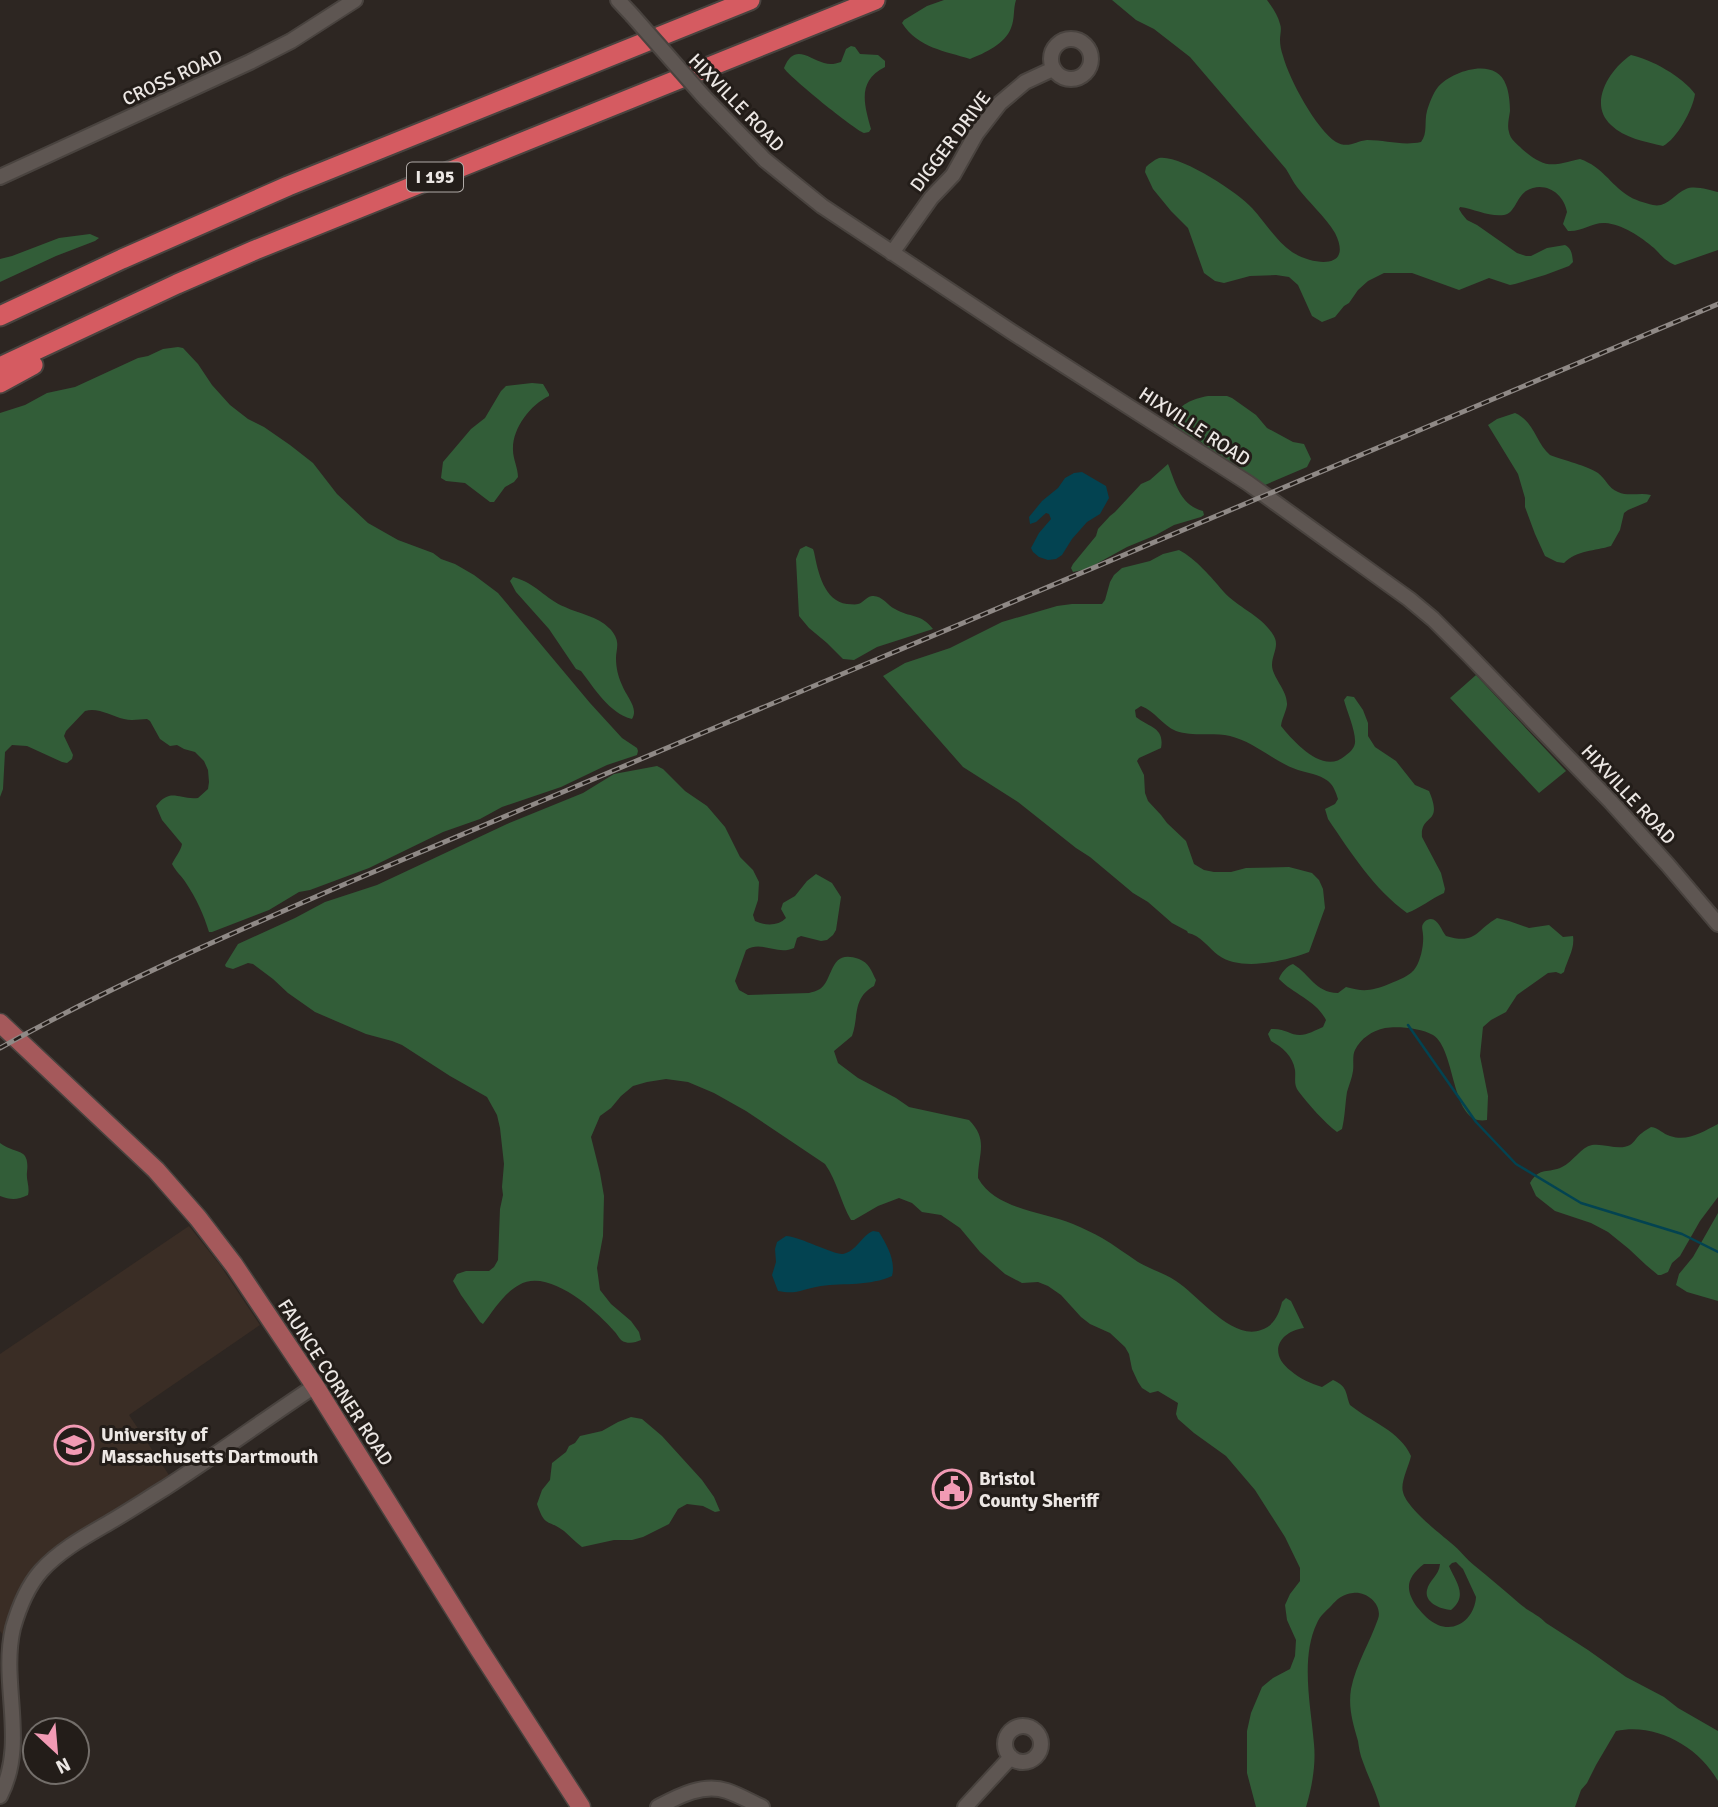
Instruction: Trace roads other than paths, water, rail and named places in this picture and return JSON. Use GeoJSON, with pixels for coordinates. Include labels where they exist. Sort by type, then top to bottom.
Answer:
{"type":"FeatureCollection","features":[{"type":"Feature","properties":{"kind":"highway","name":"I 195"},"geometry":{"type":"LineString","coordinates":[[0,316],[122,258],[288,186],[750,0]]}},
{"type":"Feature","properties":{"kind":"highway","name":"I 195"},"geometry":{"type":"LineString","coordinates":[[0,368],[210,270],[338,216],[875,0]]}},
{"type":"Feature","properties":{"kind":"highway"},"geometry":{"type":"LineString","coordinates":[[0,306],[53,291]]}},
{"type":"Feature","properties":{"kind":"highway"},"geometry":{"type":"LineString","coordinates":[[0,383],[64,348],[135,304]]}},
{"type":"Feature","properties":{"kind":"main road","name":"FAUNCE CORNER ROAD"},"geometry":{"type":"LineString","coordinates":[[0,1023],[178,1194],[234,1265],[315,1386],[581,1807]]}},
{"type":"Feature","properties":{"kind":"street","name":"CROSS ROAD"},"geometry":{"type":"LineString","coordinates":[[0,177],[247,63],[291,41],[355,0]]}},
{"type":"Feature","properties":{"kind":"street","name":"HIXVILLE ROAD"},"geometry":{"type":"LineString","coordinates":[[618,0],[742,138],[822,206],[1266,495],[1409,598],[1462,648],[1619,810],[1718,924]]}},
{"type":"Feature","properties":{"kind":"street","name":"DIGGER DRIVE"},"geometry":{"type":"LineString","coordinates":[[892,253],[931,198],[953,176],[976,134],[1000,103],[1025,82],[1053,69]]}},
{"type":"Feature","properties":{"kind":"street"},"geometry":{"type":"LineString","coordinates":[[0,1796],[9,1775],[14,1748],[10,1645],[20,1606],[31,1584],[42,1570],[69,1547],[190,1471],[315,1386]]}},
{"type":"Feature","properties":{"kind":"street"},"geometry":{"type":"LineString","coordinates":[[965,1807],[1011,1757]]}},
{"type":"Feature","properties":{"kind":"street"},"geometry":{"type":"LineString","coordinates":[[658,1807],[697,1790],[713,1788],[726,1790],[762,1807]]}},
{"type":"Feature","properties":{"kind":"water"},"geometry":{"type":"Polygon","coordinates":[[[1082,472],[1106,486],[1109,498],[1100,514],[1087,522],[1062,555],[1048,560],[1039,557],[1031,548],[1051,519],[1046,513],[1030,524],[1029,517],[1065,478],[1082,472]]]}},
{"type":"Feature","properties":{"kind":"water"},"geometry":{"type":"Polygon","coordinates":[[[873,1231],[879,1232],[888,1248],[893,1265],[892,1276],[866,1283],[821,1286],[795,1292],[778,1291],[772,1275],[776,1262],[775,1249],[777,1242],[786,1236],[843,1254],[852,1250],[873,1231]]]}},
{"type":"Feature","properties":{"kind":"waterway"},"geometry":{"type":"LineString","coordinates":[[1408,1025],[1476,1122],[1516,1164],[1581,1203],[1682,1234],[1718,1252]]}},
{"type":"Feature","properties":{"kind":"railway"},"geometry":{"type":"LineString","coordinates":[[0,1048],[127,982],[345,884],[1718,304]]}},
{"type":"Feature","properties":{"kind":"place","name":"University of Massachusetts Dartmouth"},"geometry":{"type":"Point","coordinates":[74,1445]}},
{"type":"Feature","properties":{"kind":"place","name":"Bristol County Sheriff"},"geometry":{"type":"Point","coordinates":[952,1489]}}]}
